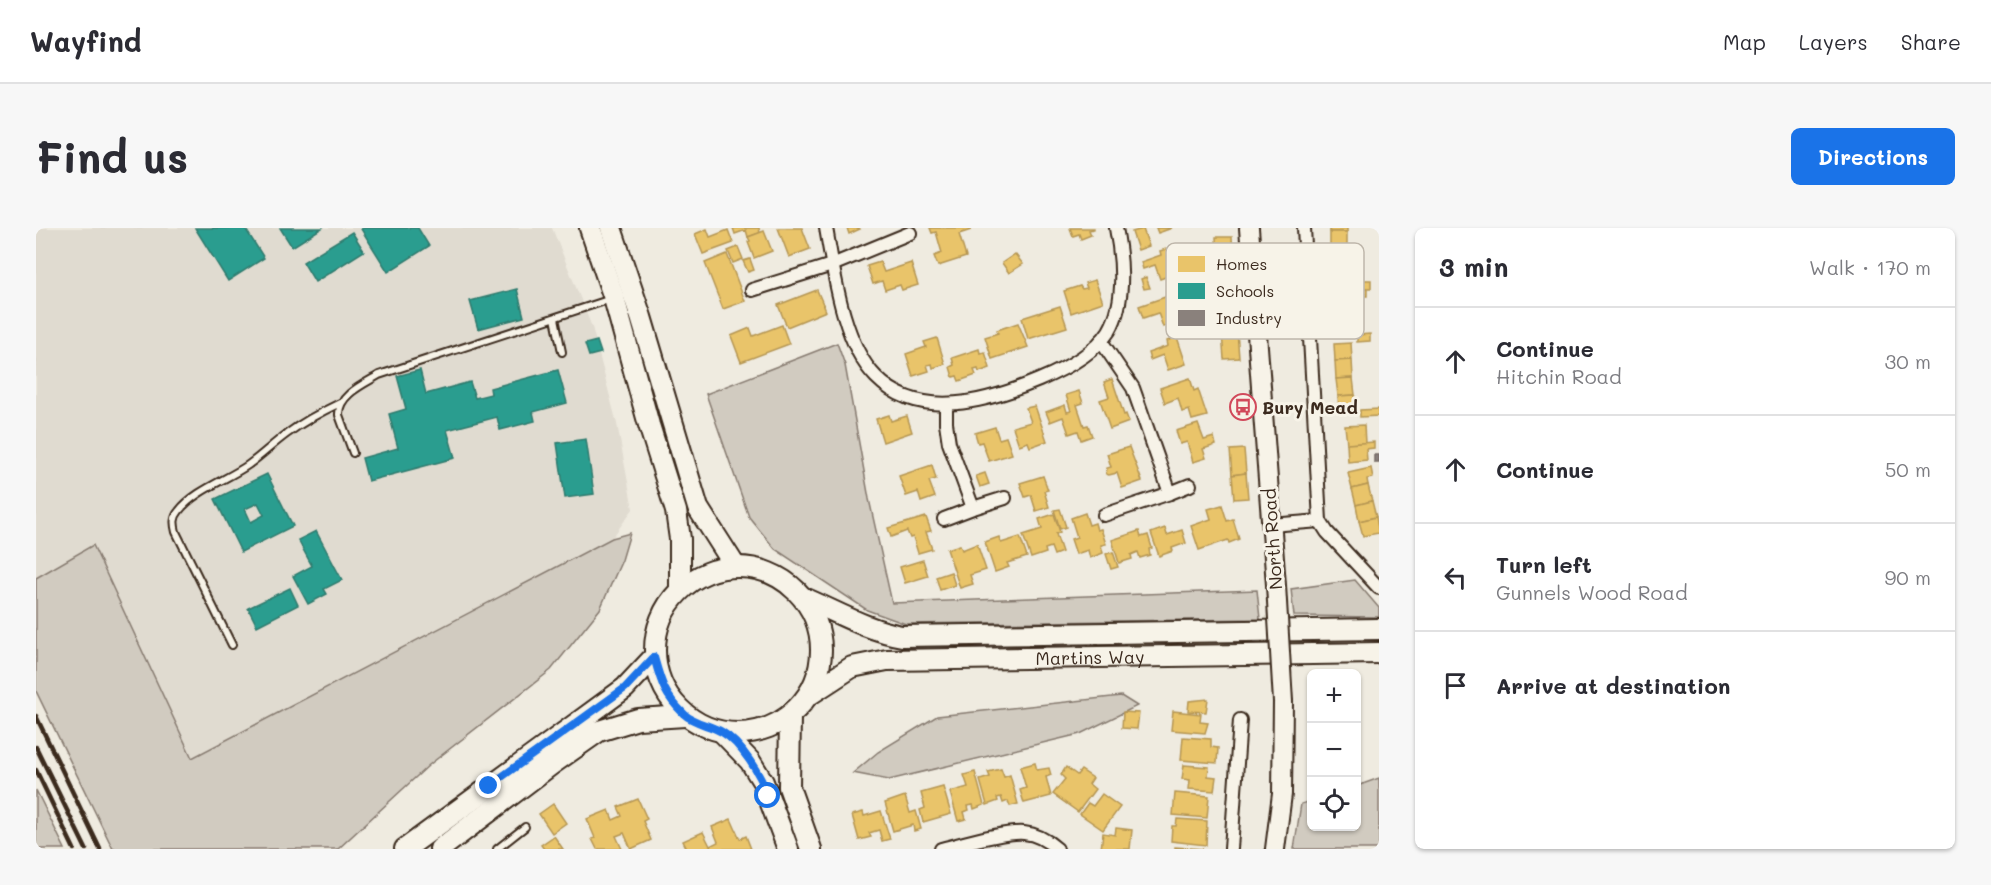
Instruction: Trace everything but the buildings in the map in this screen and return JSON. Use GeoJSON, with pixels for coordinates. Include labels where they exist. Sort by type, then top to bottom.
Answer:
{"type":"FeatureCollection","features":[{"type":"Feature","properties":{"kind":"main road"},"geometry":{"type":"LineString","coordinates":[[590,228],[614,298],[649,425],[676,511],[680,539],[680,588]]}},
{"type":"Feature","properties":{"kind":"main road"},"geometry":{"type":"LineString","coordinates":[[611,228],[641,317],[698,508],[735,566]]}},
{"type":"Feature","properties":{"kind":"main road","name":"North Road"},"geometry":{"type":"LineString","coordinates":[[1249,228],[1250,243]]}},
{"type":"Feature","properties":{"kind":"main road","name":"North Road"},"geometry":{"type":"LineString","coordinates":[[1257,339],[1283,702],[1282,794],[1275,849]]}},
{"type":"Feature","properties":{"kind":"main road"},"geometry":{"type":"LineString","coordinates":[[723,733],[761,731],[790,716],[809,695],[822,660],[819,629],[804,598],[790,584],[772,573],[735,566],[712,570],[680,588],[664,609],[656,631],[654,657],[663,689],[685,716],[723,733],[750,761],[763,782],[788,849]]}},
{"type":"Feature","properties":{"kind":"main road"},"geometry":{"type":"LineString","coordinates":[[804,598],[865,626],[884,633],[902,636],[1379,629]]}},
{"type":"Feature","properties":{"kind":"main road","name":"Martins Way"},"geometry":{"type":"LineString","coordinates":[[809,695],[852,667],[887,660],[1379,653]]}},
{"type":"Feature","properties":{"kind":"main road"},"geometry":{"type":"LineString","coordinates":[[405,849],[625,688],[654,657]]}},
{"type":"Feature","properties":{"kind":"main road"},"geometry":{"type":"LineString","coordinates":[[440,849],[552,764],[600,731],[638,719],[685,716]]}},
{"type":"Feature","properties":{"kind":"main road"},"geometry":{"type":"LineString","coordinates":[[790,716],[789,787],[811,849]]}},
{"type":"Feature","properties":{"kind":"street"},"geometry":{"type":"LineString","coordinates":[[826,228],[832,265],[853,339],[863,360],[876,377],[889,388],[907,397],[946,404],[991,399],[1014,391],[1056,373],[1101,340],[1115,317],[1119,296],[1120,263],[1116,228]]}},
{"type":"Feature","properties":{"kind":"street"},"geometry":{"type":"LineString","coordinates":[[1304,228],[1305,243]]}},
{"type":"Feature","properties":{"kind":"street"},"geometry":{"type":"LineString","coordinates":[[752,290],[832,265],[910,233]]}},
{"type":"Feature","properties":{"kind":"street"},"geometry":{"type":"LineString","coordinates":[[1310,339],[1320,521],[1327,532],[1379,588]]}},
{"type":"Feature","properties":{"kind":"street"},"geometry":{"type":"LineString","coordinates":[[1101,340],[1133,388],[1170,493]]}},
{"type":"Feature","properties":{"kind":"street"},"geometry":{"type":"LineString","coordinates":[[946,404],[949,443],[973,508]]}},
{"type":"Feature","properties":{"kind":"street"},"geometry":{"type":"LineString","coordinates":[[1104,515],[1190,485]]}},
{"type":"Feature","properties":{"kind":"street"},"geometry":{"type":"LineString","coordinates":[[944,519],[1005,498]]}},
{"type":"Feature","properties":{"kind":"street"},"geometry":{"type":"LineString","coordinates":[[1271,525],[1320,521]]}},
{"type":"Feature","properties":{"kind":"street"},"geometry":{"type":"LineString","coordinates":[[1231,849],[1240,720]]}},
{"type":"Feature","properties":{"kind":"street"},"geometry":{"type":"LineString","coordinates":[[941,849],[965,842],[1022,832],[1041,838],[1057,849]]}},
{"type":"Feature","properties":{"kind":"lane"},"geometry":{"type":"LineString","coordinates":[[232,645],[176,532],[173,523],[182,507],[247,465],[289,432],[318,413],[340,403],[379,375],[614,298]]}},
{"type":"Feature","properties":{"kind":"lane"},"geometry":{"type":"LineString","coordinates":[[555,318],[562,352]]}},
{"type":"Feature","properties":{"kind":"lane"},"geometry":{"type":"LineString","coordinates":[[340,403],[339,415],[352,453]]}},
{"type":"Feature","properties":{"kind":"lane"},"geometry":{"type":"LineString","coordinates":[[497,849],[525,827]]}},
{"type":"Feature","properties":{"kind":"shaded area"},"geometry":{"type":"Polygon","coordinates":[[[36,228],[552,228],[592,327],[617,424],[633,509],[612,538],[192,759],[93,546],[36,578],[36,228]]]}},
{"type":"Feature","properties":{"kind":"shaded area"},"geometry":{"type":"Polygon","coordinates":[[[837,343],[845,365],[869,499],[892,603],[1257,590],[1260,619],[906,624],[867,610],[775,549],[749,517],[706,394],[837,343]]]}},
{"type":"Feature","properties":{"kind":"shaded area"},"geometry":{"type":"Polygon","coordinates":[[[630,533],[622,560],[600,609],[551,670],[429,765],[338,849],[113,849],[36,691],[36,578],[93,545],[192,758],[612,538],[630,533]]]}},
{"type":"Feature","properties":{"kind":"shaded area"},"geometry":{"type":"Polygon","coordinates":[[[1355,580],[1379,608],[1379,617],[1294,616],[1291,589],[1355,580]]]}},
{"type":"Feature","properties":{"kind":"shaded area"},"geometry":{"type":"Polygon","coordinates":[[[1121,696],[1137,706],[1080,734],[889,780],[853,773],[878,752],[937,716],[1121,696]]]}},
{"type":"Feature","properties":{"kind":"shaded area"},"geometry":{"type":"Polygon","coordinates":[[[1379,778],[1379,849],[1294,849],[1301,804],[1307,802],[1307,831],[1361,831],[1361,785],[1379,778]]]}},
{"type":"Feature","properties":{"kind":"shaded area"},"geometry":{"type":"Polygon","coordinates":[[[36,790],[65,849],[36,849],[36,790]]]}},
{"type":"Feature","properties":{"kind":"railway"},"geometry":{"type":"LineString","coordinates":[[36,716],[100,849]]}},
{"type":"Feature","properties":{"kind":"railway"},"geometry":{"type":"LineString","coordinates":[[36,747],[86,849]]}},
{"type":"Feature","properties":{"kind":"railway"},"geometry":{"type":"LineString","coordinates":[[36,770],[74,849]]}},
{"type":"Feature","properties":{"kind":"place","name":"Bury Mead"},"geometry":{"type":"Point","coordinates":[1243,407]}},
{"type":"Feature","properties":{"kind":"route"},"geometry":{"type":"LineString","coordinates":[[489,786],[625,688],[654,657],[663,689],[685,716],[723,733],[750,761],[763,782],[768,796]]}}]}
